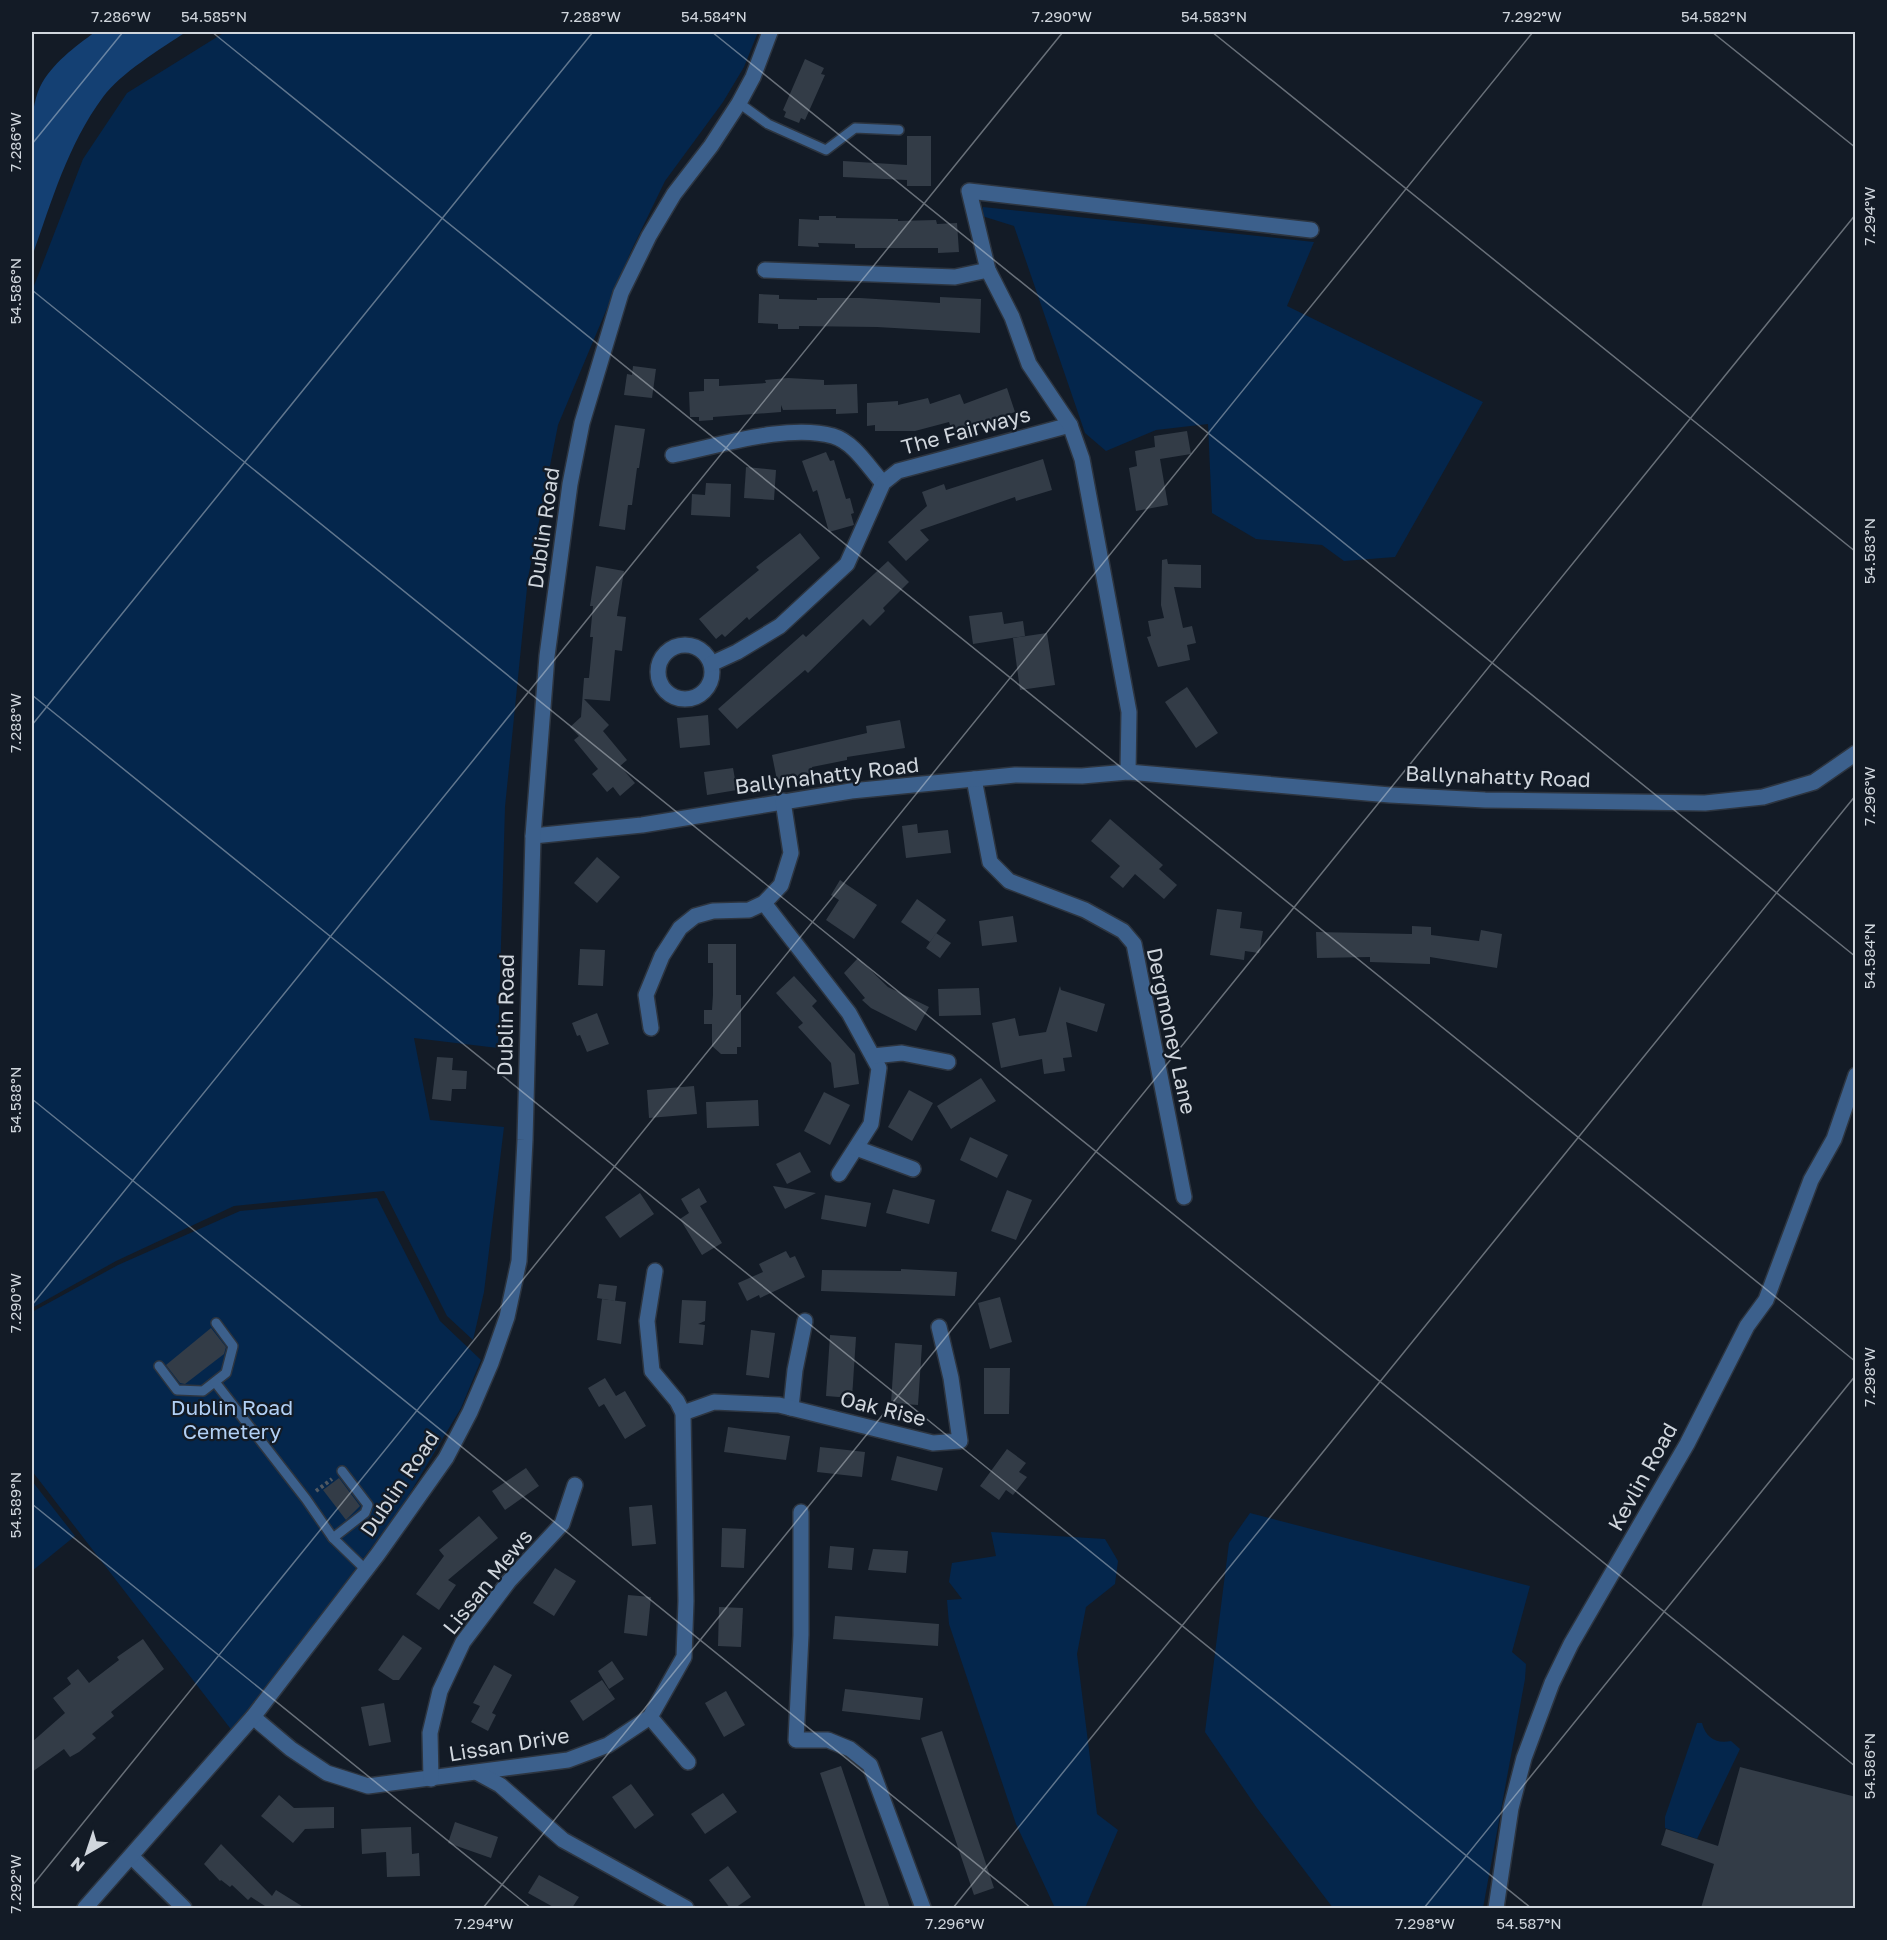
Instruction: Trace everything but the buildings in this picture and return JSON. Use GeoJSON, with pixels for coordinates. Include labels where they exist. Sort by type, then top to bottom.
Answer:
{"type":"FeatureCollection","features":[{"type":"Feature","properties":{"kind":"street","name":"Dublin Road"},"geometry":{"type":"LineString","coordinates":[[85,1908],[132,1857],[252,1717],[366,1570],[451,1449],[471,1412],[507,1317],[519,1261],[525,1140],[533,836],[547,656],[562,540],[582,423],[597,366],[621,293],[649,236],[675,194],[739,103],[753,77],[770,32]]}},
{"type":"Feature","properties":{"kind":"street"},"geometry":{"type":"LineString","coordinates":[[1128,772],[1129,707],[1082,459],[1070,425],[1029,364],[1011,317],[988,270],[969,191],[1311,230]]}},
{"type":"Feature","properties":{"kind":"street"},"geometry":{"type":"LineString","coordinates":[[765,270],[955,277],[988,270]]}},
{"type":"Feature","properties":{"kind":"street","name":"The Fairways"},"geometry":{"type":"LineString","coordinates":[[883,483],[898,471],[1070,425]]}},
{"type":"Feature","properties":{"kind":"street"},"geometry":{"type":"LineString","coordinates":[[673,454],[793,432],[834,436],[856,451],[883,483],[848,564],[780,626],[737,652],[711,664]]}},
{"type":"Feature","properties":{"kind":"street","name":"Ballynahatty Road"},"geometry":{"type":"LineString","coordinates":[[533,836],[642,825],[851,790],[1015,775],[1082,776],[1128,772],[1390,795],[1485,800],[1705,802],[1762,797],[1814,782],[1856,753]]}},
{"type":"Feature","properties":{"kind":"street","name":"Dergmoney Lane"},"geometry":{"type":"LineString","coordinates":[[974,779],[990,862],[1009,881],[1085,910],[1123,931],[1134,944],[1184,1197]]}},
{"type":"Feature","properties":{"kind":"street"},"geometry":{"type":"LineString","coordinates":[[651,1028],[646,995],[662,956],[680,928],[695,916],[713,911],[749,910],[764,903],[782,885],[791,853],[783,801]]}},
{"type":"Feature","properties":{"kind":"street"},"geometry":{"type":"LineString","coordinates":[[764,903],[849,1013],[879,1068],[871,1124],[839,1174]]}},
{"type":"Feature","properties":{"kind":"street"},"geometry":{"type":"LineString","coordinates":[[873,1056],[902,1053],[948,1062]]}},
{"type":"Feature","properties":{"kind":"street","name":"Kevlin Road"},"geometry":{"type":"LineString","coordinates":[[1496,1908],[1510,1808],[1524,1758],[1552,1683],[1571,1644],[1687,1444],[1747,1326],[1766,1300],[1811,1180],[1834,1139],[1856,1075]]}},
{"type":"Feature","properties":{"kind":"street"},"geometry":{"type":"LineString","coordinates":[[856,1148],[913,1169]]}},
{"type":"Feature","properties":{"kind":"street"},"geometry":{"type":"LineString","coordinates":[[655,1271],[647,1321],[652,1371],[677,1401],[683,1413]]}},
{"type":"Feature","properties":{"kind":"street"},"geometry":{"type":"LineString","coordinates":[[791,1408],[795,1370],[805,1321]]}},
{"type":"Feature","properties":{"kind":"street","name":"Oak Rise"},"geometry":{"type":"LineString","coordinates":[[683,1413],[714,1402],[779,1405],[933,1443],[960,1441],[951,1378],[939,1327]]}},
{"type":"Feature","properties":{"kind":"street","name":"Lissan Drive"},"geometry":{"type":"LineString","coordinates":[[252,1717],[291,1749],[327,1773],[368,1786],[568,1760],[608,1745],[650,1717],[684,1657],[686,1601],[683,1413]]}},
{"type":"Feature","properties":{"kind":"street","name":"Lissan Mews"},"geometry":{"type":"LineString","coordinates":[[431,1779],[430,1733],[440,1691],[463,1642],[509,1581],[562,1524],[575,1485]]}},
{"type":"Feature","properties":{"kind":"street"},"geometry":{"type":"LineString","coordinates":[[801,1512],[801,1635],[796,1740],[828,1740],[850,1749],[870,1766],[923,1908]]}},
{"type":"Feature","properties":{"kind":"street"},"geometry":{"type":"LineString","coordinates":[[650,1717],[688,1761]]}},
{"type":"Feature","properties":{"kind":"street"},"geometry":{"type":"LineString","coordinates":[[478,1773],[500,1785],[563,1840],[686,1908]]}},
{"type":"Feature","properties":{"kind":"street"},"geometry":{"type":"LineString","coordinates":[[132,1857],[184,1908]]}},
{"type":"Feature","properties":{"kind":"lane"},"geometry":{"type":"LineString","coordinates":[[739,103],[768,124],[826,150],[855,128],[899,130]]}},
{"type":"Feature","properties":{"kind":"lane"},"geometry":{"type":"LineString","coordinates":[[159,1366],[177,1390],[203,1391],[215,1382],[226,1373],[233,1346],[216,1323]]}},
{"type":"Feature","properties":{"kind":"lane"},"geometry":{"type":"LineString","coordinates":[[215,1382],[306,1499],[333,1538],[366,1570]]}},
{"type":"Feature","properties":{"kind":"lane"},"geometry":{"type":"LineString","coordinates":[[333,1538],[365,1513],[368,1505],[342,1471]]}},
{"type":"Feature","properties":{"kind":"path"},"geometry":{"type":"LineString","coordinates":[[306,1499],[342,1471]]}},
{"type":"Feature","properties":{"kind":"green space"},"geometry":{"type":"Polygon","coordinates":[[[225,32],[758,32],[744,67],[723,102],[665,181],[631,251],[558,425],[528,578],[505,807],[498,1048],[414,1038],[430,1120],[504,1127],[484,1292],[473,1340],[447,1316],[384,1191],[234,1206],[116,1261],[32,1308],[32,291],[83,159],[127,93],[225,32]]]}},
{"type":"Feature","properties":{"kind":"green space"},"geometry":{"type":"Polygon","coordinates":[[[983,207],[1314,242],[1287,306],[1483,402],[1395,557],[1344,561],[1322,545],[1256,539],[1212,513],[1208,424],[1156,430],[1106,451],[1085,433],[1014,226],[982,216],[983,207]]]}},
{"type":"Feature","properties":{"kind":"green space","name":"Dublin Road Cemetery"},"geometry":{"type":"Polygon","coordinates":[[[377,1198],[440,1321],[481,1360],[461,1408],[401,1508],[233,1732],[32,1471],[32,1312],[118,1265],[240,1211],[377,1198]]]}},
{"type":"Feature","properties":{"kind":"green space"},"geometry":{"type":"Polygon","coordinates":[[[32,1481],[75,1536],[32,1571],[32,1481]]]}},
{"type":"Feature","properties":{"kind":"green space"},"geometry":{"type":"Polygon","coordinates":[[[1250,1513],[1530,1586],[1512,1652],[1526,1664],[1525,1679],[1483,1908],[1333,1908],[1257,1808],[1205,1732],[1229,1543],[1250,1513]]]}},
{"type":"Feature","properties":{"kind":"green space"},"geometry":{"type":"Polygon","coordinates":[[[991,1532],[1105,1539],[1118,1561],[1115,1584],[1086,1607],[1077,1654],[1097,1814],[1118,1830],[1085,1908],[1055,1908],[1016,1824],[949,1624],[947,1600],[962,1599],[949,1582],[952,1563],[996,1556],[991,1532]]]}},
{"type":"Feature","properties":{"kind":"green space"},"geometry":{"type":"Polygon","coordinates":[[[1697,1723],[1702,1723],[1706,1733],[1712,1739],[1721,1742],[1731,1741],[1740,1749],[1697,1839],[1665,1828],[1665,1817],[1697,1723]]]}},
{"type":"Feature","properties":{"kind":"shaded area"},"geometry":{"type":"Polygon","coordinates":[[[95,32],[186,32],[130,70],[103,97],[70,154],[32,257],[30,144],[35,102],[40,87],[51,70],[64,56],[95,32]]]}}]}
